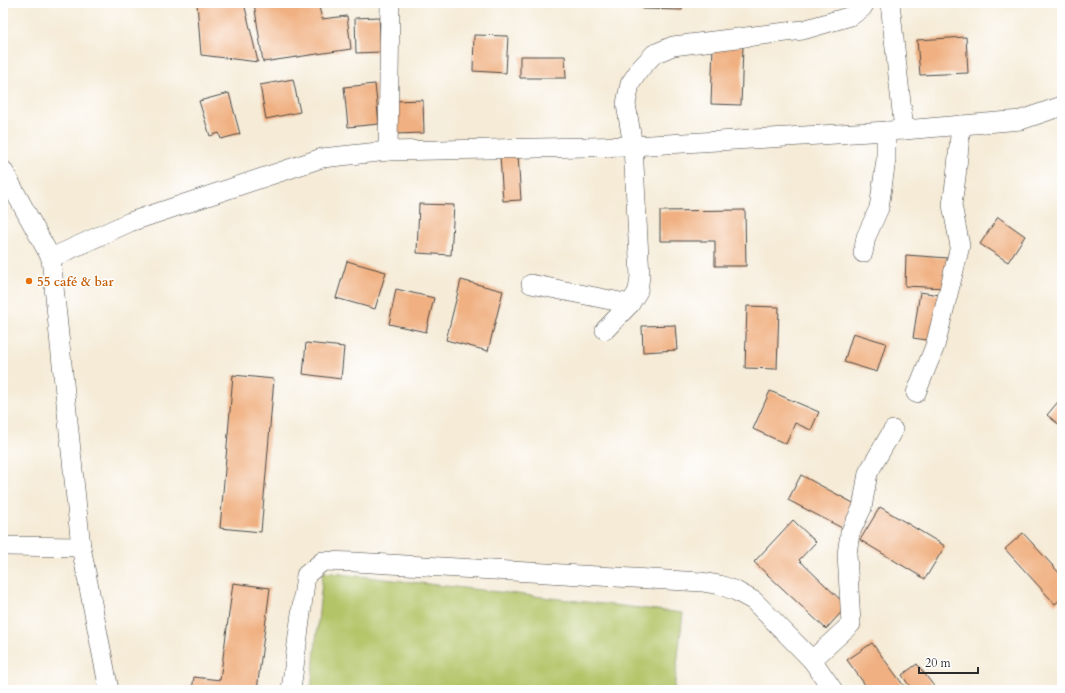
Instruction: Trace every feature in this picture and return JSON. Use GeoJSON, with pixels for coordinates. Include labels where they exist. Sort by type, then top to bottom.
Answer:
{"type":"FeatureCollection","features":[{"type":"Feature","properties":{"kind":"street"},"geometry":{"type":"LineString","coordinates":[[388,151],[390,3]]}},
{"type":"Feature","properties":{"kind":"street"},"geometry":{"type":"LineString","coordinates":[[605,330],[630,304],[638,291],[640,276],[633,146],[626,104],[630,84],[640,69],[654,54],[673,46],[803,30],[851,16],[862,8],[865,3]]}},
{"type":"Feature","properties":{"kind":"street"},"geometry":{"type":"LineString","coordinates":[[863,253],[866,237],[879,208],[886,160],[895,131],[890,3]]}},
{"type":"Feature","properties":{"kind":"street"},"geometry":{"type":"LineString","coordinates":[[51,258],[130,222],[322,158],[388,151],[633,146],[895,131],[1021,120],[1062,106]]}},
{"type":"Feature","properties":{"kind":"street"},"geometry":{"type":"LineString","coordinates":[[916,393],[935,346],[960,246],[952,205],[961,125]]}},
{"type":"Feature","properties":{"kind":"street"},"geometry":{"type":"LineString","coordinates":[[3,170],[51,258],[81,547],[108,690]]}},
{"type":"Feature","properties":{"kind":"street"},"geometry":{"type":"LineString","coordinates":[[531,284],[630,304]]}},
{"type":"Feature","properties":{"kind":"street"},"geometry":{"type":"LineString","coordinates":[[812,660],[851,624],[847,554],[850,533],[862,508],[868,473],[893,430]]}},
{"type":"Feature","properties":{"kind":"street"},"geometry":{"type":"LineString","coordinates":[[3,546],[81,547]]}},
{"type":"Feature","properties":{"kind":"street"},"geometry":{"type":"LineString","coordinates":[[291,690],[306,575],[323,561],[702,582],[720,585],[736,591],[754,601],[812,660],[832,690]]}},
{"type":"Feature","properties":{"kind":"green space"},"geometry":{"type":"Polygon","coordinates":[[[323,572],[683,613],[674,690],[311,690],[323,572]]]}},
{"type":"Feature","properties":{"kind":"building"},"geometry":{"type":"Polygon","coordinates":[[[197,3],[244,3],[258,62],[201,55],[197,3]]]}},
{"type":"Feature","properties":{"kind":"building"},"geometry":{"type":"Polygon","coordinates":[[[254,3],[318,3],[322,19],[347,16],[351,49],[263,62],[254,3]]]}},
{"type":"Feature","properties":{"kind":"building"},"geometry":{"type":"Polygon","coordinates":[[[642,3],[683,3],[682,10],[642,9],[642,3]]]}},
{"type":"Feature","properties":{"kind":"building"},"geometry":{"type":"Polygon","coordinates":[[[379,17],[381,52],[356,53],[355,18],[379,17]]]}},
{"type":"Feature","properties":{"kind":"building"},"geometry":{"type":"Polygon","coordinates":[[[474,35],[508,36],[506,73],[473,71],[474,35]]]}},
{"type":"Feature","properties":{"kind":"building"},"geometry":{"type":"Polygon","coordinates":[[[966,37],[968,73],[920,75],[917,40],[966,37]]]}},
{"type":"Feature","properties":{"kind":"building"},"geometry":{"type":"Polygon","coordinates":[[[713,45],[743,46],[741,105],[711,104],[713,45]]]}},
{"type":"Feature","properties":{"kind":"building"},"geometry":{"type":"Polygon","coordinates":[[[520,56],[565,56],[566,78],[520,78],[520,56]]]}},
{"type":"Feature","properties":{"kind":"building"},"geometry":{"type":"Polygon","coordinates":[[[293,79],[300,112],[266,119],[260,85],[293,79]]]}},
{"type":"Feature","properties":{"kind":"building"},"geometry":{"type":"Polygon","coordinates":[[[375,84],[379,124],[348,127],[344,87],[375,84]]]}},
{"type":"Feature","properties":{"kind":"building"},"geometry":{"type":"Polygon","coordinates":[[[229,93],[240,134],[221,139],[219,133],[210,136],[199,101],[229,93]]]}},
{"type":"Feature","properties":{"kind":"building"},"geometry":{"type":"Polygon","coordinates":[[[423,100],[424,133],[395,134],[395,101],[423,100]]]}},
{"type":"Feature","properties":{"kind":"building"},"geometry":{"type":"Polygon","coordinates":[[[518,155],[521,200],[503,201],[500,156],[518,155]]]}},
{"type":"Feature","properties":{"kind":"building"},"geometry":{"type":"Polygon","coordinates":[[[419,204],[454,205],[451,255],[417,253],[419,204]]]}},
{"type":"Feature","properties":{"kind":"building"},"geometry":{"type":"Polygon","coordinates":[[[745,210],[746,266],[715,266],[715,241],[660,241],[660,211],[745,210]]]}},
{"type":"Feature","properties":{"kind":"building"},"geometry":{"type":"Polygon","coordinates":[[[998,217],[1025,236],[1008,262],[980,244],[998,217]]]}},
{"type":"Feature","properties":{"kind":"building"},"geometry":{"type":"Polygon","coordinates":[[[906,255],[948,258],[946,288],[905,286],[906,255]]]}},
{"type":"Feature","properties":{"kind":"building"},"geometry":{"type":"Polygon","coordinates":[[[347,261],[386,272],[375,309],[336,298],[347,261]]]}},
{"type":"Feature","properties":{"kind":"building"},"geometry":{"type":"Polygon","coordinates":[[[461,280],[503,291],[488,351],[446,340],[461,280]]]}},
{"type":"Feature","properties":{"kind":"building"},"geometry":{"type":"Polygon","coordinates":[[[396,289],[434,298],[426,332],[389,324],[396,289]]]}},
{"type":"Feature","properties":{"kind":"building"},"geometry":{"type":"Polygon","coordinates":[[[920,292],[940,295],[933,341],[913,338],[920,292]]]}},
{"type":"Feature","properties":{"kind":"building"},"geometry":{"type":"Polygon","coordinates":[[[747,306],[779,307],[777,369],[745,368],[747,306]]]}},
{"type":"Feature","properties":{"kind":"building"},"geometry":{"type":"Polygon","coordinates":[[[675,325],[677,350],[643,352],[642,326],[675,325]]]}},
{"type":"Feature","properties":{"kind":"building"},"geometry":{"type":"Polygon","coordinates":[[[853,333],[886,343],[877,372],[844,362],[853,333]]]}},
{"type":"Feature","properties":{"kind":"building"},"geometry":{"type":"Polygon","coordinates":[[[306,343],[344,347],[341,379],[303,374],[306,343]]]}},
{"type":"Feature","properties":{"kind":"building"},"geometry":{"type":"Polygon","coordinates":[[[233,375],[274,379],[261,532],[220,528],[233,375]]]}},
{"type":"Feature","properties":{"kind":"building"},"geometry":{"type":"Polygon","coordinates":[[[770,391],[819,412],[811,430],[795,423],[786,444],[753,429],[770,391]]]}},
{"type":"Feature","properties":{"kind":"building"},"geometry":{"type":"Polygon","coordinates":[[[1062,397],[1062,427],[1047,415],[1062,397]]]}},
{"type":"Feature","properties":{"kind":"building"},"geometry":{"type":"Polygon","coordinates":[[[801,475],[857,505],[844,529],[788,500],[801,475]]]}},
{"type":"Feature","properties":{"kind":"building"},"geometry":{"type":"Polygon","coordinates":[[[880,507],[945,546],[925,579],[860,540],[880,507]]]}},
{"type":"Feature","properties":{"kind":"building"},"geometry":{"type":"Polygon","coordinates":[[[793,520],[816,542],[799,560],[847,606],[826,629],[754,562],[793,520]]]}},
{"type":"Feature","properties":{"kind":"building"},"geometry":{"type":"Polygon","coordinates":[[[1023,533],[1062,576],[1062,598],[1055,604],[1005,549],[1023,533]]]}},
{"type":"Feature","properties":{"kind":"building"},"geometry":{"type":"Polygon","coordinates":[[[233,583],[270,588],[257,690],[192,690],[194,677],[220,680],[233,583]]]}},
{"type":"Feature","properties":{"kind":"building"},"geometry":{"type":"Polygon","coordinates":[[[872,643],[907,690],[869,690],[847,660],[872,643]]]}},
{"type":"Feature","properties":{"kind":"building"},"geometry":{"type":"Polygon","coordinates":[[[917,664],[937,690],[912,690],[902,675],[917,664]]]}},
{"type":"Feature","properties":{"kind":"place","name":"55 café & bar"},"geometry":{"type":"Point","coordinates":[29,281]}}]}
